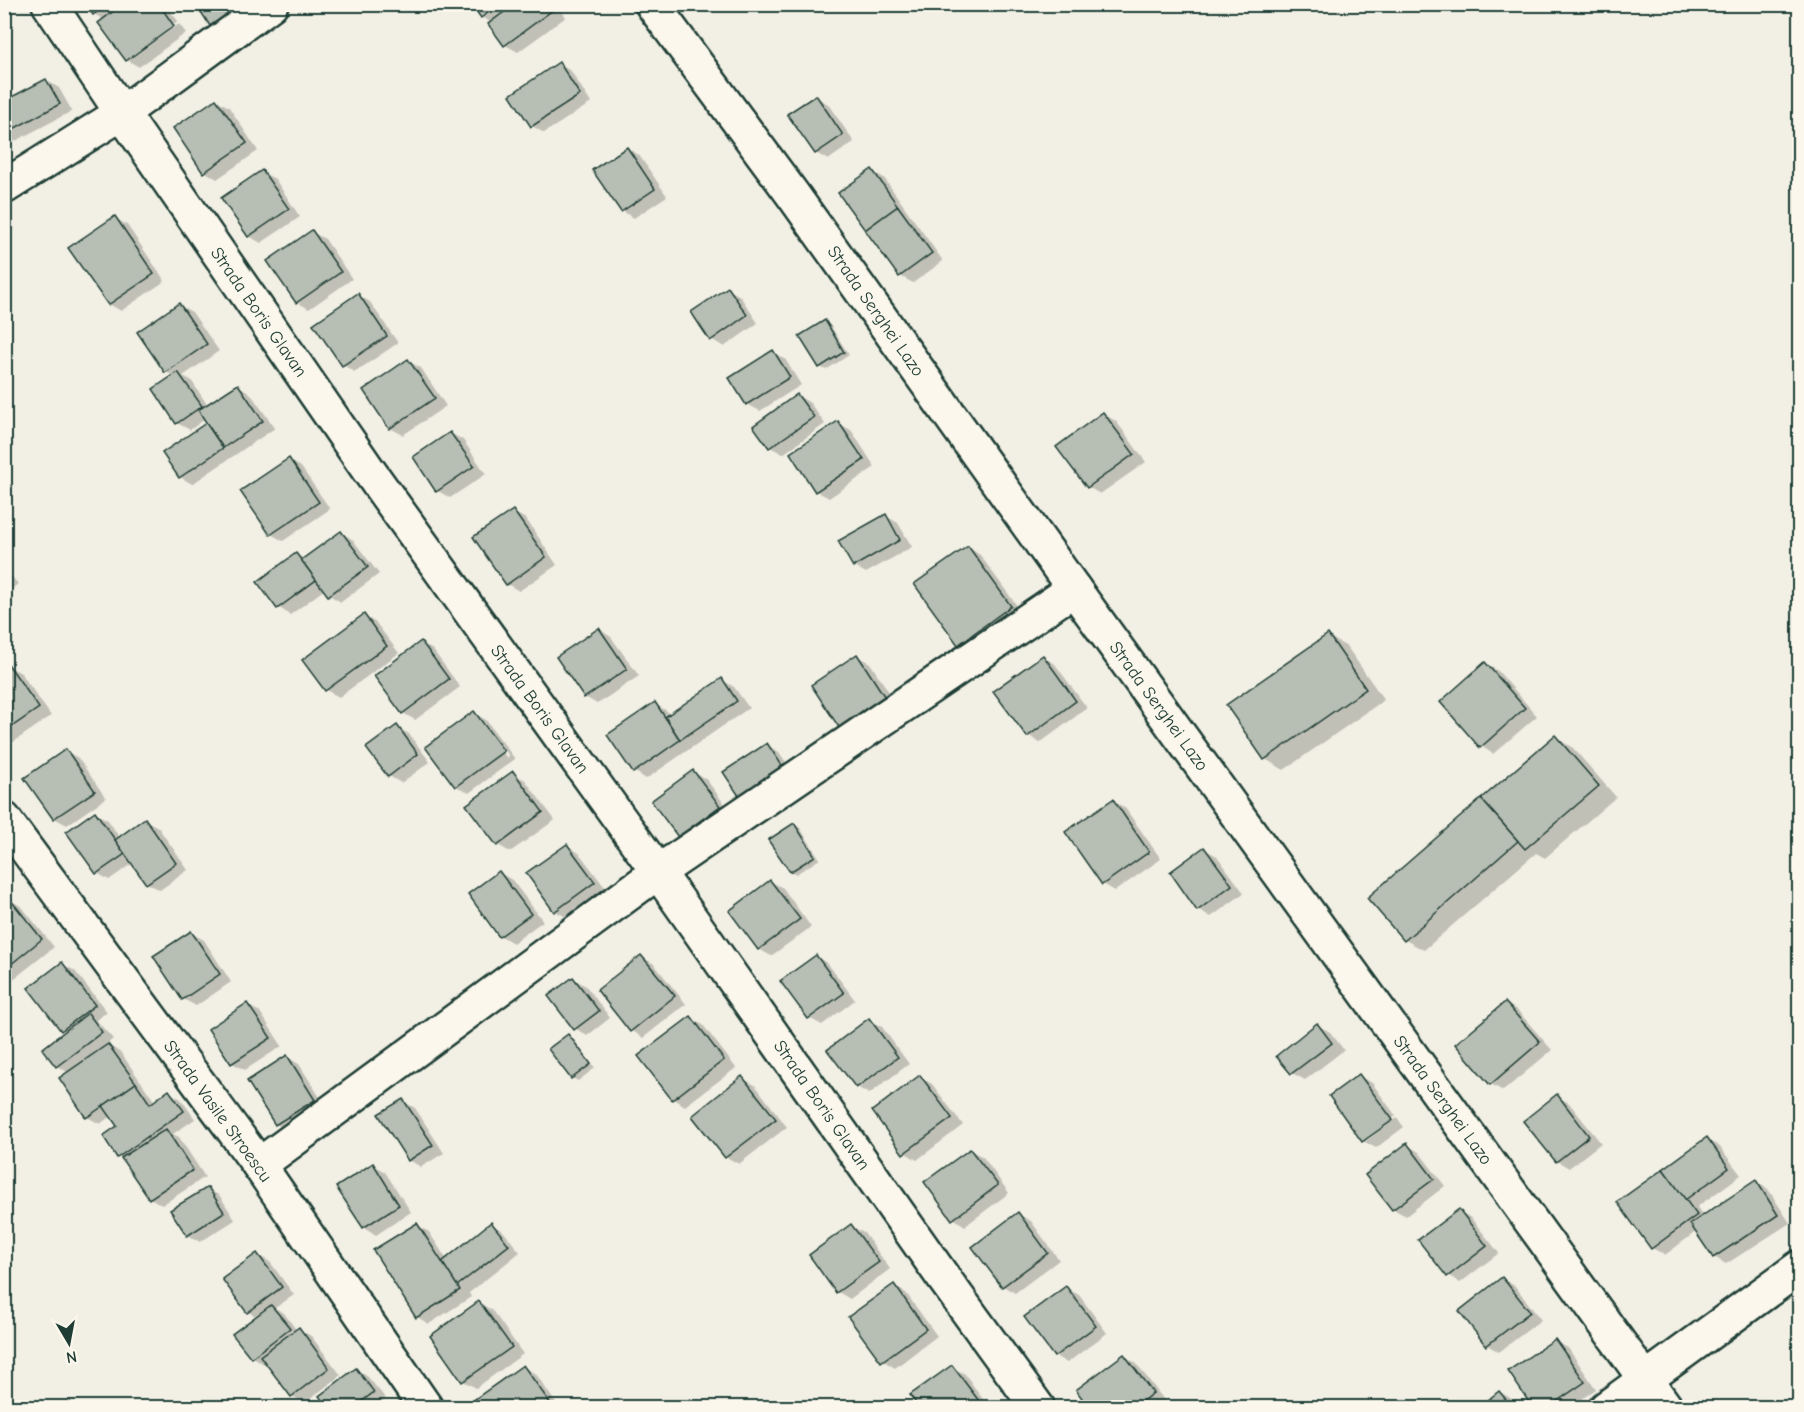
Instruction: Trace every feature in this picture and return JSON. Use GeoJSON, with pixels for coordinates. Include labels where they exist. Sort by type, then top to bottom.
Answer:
{"type":"FeatureCollection","features":[{"type":"Feature","properties":{"kind":"street","name":"Strada Boris Glavan"},"geometry":{"type":"LineString","coordinates":[[49,4],[122,114],[369,471],[658,872],[940,1273],[1038,1407]]}},
{"type":"Feature","properties":{"kind":"street"},"geometry":{"type":"LineString","coordinates":[[4,187],[122,114],[271,4]]}},
{"type":"Feature","properties":{"kind":"street","name":"Strada Serghei Lazo"},"geometry":{"type":"LineString","coordinates":[[652,4],[794,195],[1074,588],[1644,1380],[1666,1407]]}},
{"type":"Feature","properties":{"kind":"street"},"geometry":{"type":"LineString","coordinates":[[259,1165],[658,872],[1074,588]]}},
{"type":"Feature","properties":{"kind":"street","name":"Strada Vasile Stroescu"},"geometry":{"type":"LineString","coordinates":[[4,819],[259,1165],[426,1407]]}},
{"type":"Feature","properties":{"kind":"street"},"geometry":{"type":"LineString","coordinates":[[1606,1407],[1800,1267]]}},
{"type":"Feature","properties":{"kind":"building"},"geometry":{"type":"Polygon","coordinates":[[[85,4],[108,4],[93,15],[85,4]]]}},
{"type":"Feature","properties":{"kind":"building"},"geometry":{"type":"Polygon","coordinates":[[[123,4],[159,4],[174,26],[126,61],[98,23],[123,4]]]}},
{"type":"Feature","properties":{"kind":"building"},"geometry":{"type":"Polygon","coordinates":[[[196,4],[228,4],[232,11],[210,26],[196,4]]]}},
{"type":"Feature","properties":{"kind":"building"},"geometry":{"type":"Polygon","coordinates":[[[471,4],[499,4],[481,18],[471,4]]]}},
{"type":"Feature","properties":{"kind":"building"},"geometry":{"type":"Polygon","coordinates":[[[515,4],[550,4],[554,9],[504,46],[488,24],[515,4]]]}},
{"type":"Feature","properties":{"kind":"building"},"geometry":{"type":"Polygon","coordinates":[[[559,62],[580,95],[531,127],[510,95],[559,62]]]}},
{"type":"Feature","properties":{"kind":"building"},"geometry":{"type":"Polygon","coordinates":[[[46,79],[60,104],[4,134],[4,101],[46,79]]]}},
{"type":"Feature","properties":{"kind":"building"},"geometry":{"type":"Polygon","coordinates":[[[816,95],[843,135],[815,154],[787,114],[816,95]]]}},
{"type":"Feature","properties":{"kind":"building"},"geometry":{"type":"Polygon","coordinates":[[[216,99],[247,143],[203,173],[173,128],[216,99]]]}},
{"type":"Feature","properties":{"kind":"building"},"geometry":{"type":"Polygon","coordinates":[[[627,147],[655,189],[621,212],[592,170],[627,147]]]}},
{"type":"Feature","properties":{"kind":"building"},"geometry":{"type":"Polygon","coordinates":[[[872,169],[898,206],[865,230],[838,193],[872,169]]]}},
{"type":"Feature","properties":{"kind":"building"},"geometry":{"type":"Polygon","coordinates":[[[262,170],[289,209],[248,237],[221,198],[262,170]]]}},
{"type":"Feature","properties":{"kind":"building"},"geometry":{"type":"Polygon","coordinates":[[[898,206],[932,253],[899,277],[865,230],[898,206]]]}},
{"type":"Feature","properties":{"kind":"building"},"geometry":{"type":"Polygon","coordinates":[[[115,216],[154,274],[108,305],[68,248],[115,216]]]}},
{"type":"Feature","properties":{"kind":"building"},"geometry":{"type":"Polygon","coordinates":[[[312,230],[341,272],[296,303],[267,261],[312,230]]]}},
{"type":"Feature","properties":{"kind":"building"},"geometry":{"type":"Polygon","coordinates":[[[728,287],[747,315],[710,341],[691,312],[728,287]]]}},
{"type":"Feature","properties":{"kind":"building"},"geometry":{"type":"Polygon","coordinates":[[[358,293],[387,336],[342,366],[313,324],[358,293]]]}},
{"type":"Feature","properties":{"kind":"building"},"geometry":{"type":"Polygon","coordinates":[[[179,303],[207,344],[165,373],[137,332],[179,303]]]}},
{"type":"Feature","properties":{"kind":"building"},"geometry":{"type":"Polygon","coordinates":[[[825,320],[844,352],[819,368],[799,336],[825,320]]]}},
{"type":"Feature","properties":{"kind":"building"},"geometry":{"type":"Polygon","coordinates":[[[773,350],[790,377],[746,405],[729,378],[773,350]]]}},
{"type":"Feature","properties":{"kind":"building"},"geometry":{"type":"Polygon","coordinates":[[[408,359],[435,398],[389,429],[363,390],[408,359]]]}},
{"type":"Feature","properties":{"kind":"building"},"geometry":{"type":"Polygon","coordinates":[[[178,372],[202,406],[176,424],[153,389],[178,372]]]}},
{"type":"Feature","properties":{"kind":"building"},"geometry":{"type":"Polygon","coordinates":[[[238,384],[263,421],[223,448],[198,410],[238,384]]]}},
{"type":"Feature","properties":{"kind":"building"},"geometry":{"type":"Polygon","coordinates":[[[797,394],[814,417],[769,448],[753,426],[797,394]]]}},
{"type":"Feature","properties":{"kind":"building"},"geometry":{"type":"Polygon","coordinates":[[[1103,412],[1134,454],[1087,488],[1056,447],[1103,412]]]}},
{"type":"Feature","properties":{"kind":"building"},"geometry":{"type":"Polygon","coordinates":[[[838,421],[864,460],[815,492],[790,453],[838,421]]]}},
{"type":"Feature","properties":{"kind":"building"},"geometry":{"type":"Polygon","coordinates":[[[206,423],[223,448],[179,478],[162,453],[206,423]]]}},
{"type":"Feature","properties":{"kind":"building"},"geometry":{"type":"Polygon","coordinates":[[[450,432],[474,466],[436,492],[413,457],[450,432]]]}},
{"type":"Feature","properties":{"kind":"building"},"geometry":{"type":"Polygon","coordinates":[[[289,458],[319,502],[270,535],[240,491],[289,458]]]}},
{"type":"Feature","properties":{"kind":"building"},"geometry":{"type":"Polygon","coordinates":[[[513,510],[546,557],[506,585],[473,537],[513,510]]]}},
{"type":"Feature","properties":{"kind":"building"},"geometry":{"type":"Polygon","coordinates":[[[886,514],[900,540],[853,567],[838,541],[886,514]]]}},
{"type":"Feature","properties":{"kind":"building"},"geometry":{"type":"Polygon","coordinates":[[[341,531],[368,567],[328,596],[301,560],[341,531]]]}},
{"type":"Feature","properties":{"kind":"building"},"geometry":{"type":"Polygon","coordinates":[[[968,546],[1011,606],[958,645],[914,584],[968,546]]]}},
{"type":"Feature","properties":{"kind":"building"},"geometry":{"type":"Polygon","coordinates":[[[296,553],[316,580],[277,609],[257,582],[296,553]]]}},
{"type":"Feature","properties":{"kind":"building"},"geometry":{"type":"Polygon","coordinates":[[[364,614],[387,646],[325,691],[302,660],[364,614]]]}},
{"type":"Feature","properties":{"kind":"building"},"geometry":{"type":"Polygon","coordinates":[[[599,628],[627,669],[584,698],[556,657],[599,628]]]}},
{"type":"Feature","properties":{"kind":"building"},"geometry":{"type":"Polygon","coordinates":[[[1328,634],[1366,689],[1264,760],[1226,705],[1328,634]]]}},
{"type":"Feature","properties":{"kind":"building"},"geometry":{"type":"Polygon","coordinates":[[[421,641],[449,679],[402,714],[374,676],[421,641]]]}},
{"type":"Feature","properties":{"kind":"building"},"geometry":{"type":"Polygon","coordinates":[[[857,654],[890,705],[844,735],[811,685],[857,654]]]}},
{"type":"Feature","properties":{"kind":"building"},"geometry":{"type":"Polygon","coordinates":[[[1043,655],[1076,701],[1027,737],[993,691],[1043,655]]]}},
{"type":"Feature","properties":{"kind":"building"},"geometry":{"type":"Polygon","coordinates":[[[1485,662],[1525,708],[1480,748],[1440,702],[1485,662]]]}},
{"type":"Feature","properties":{"kind":"building"},"geometry":{"type":"Polygon","coordinates":[[[8,664],[39,708],[4,732],[4,667],[8,664]]]}},
{"type":"Feature","properties":{"kind":"building"},"geometry":{"type":"Polygon","coordinates":[[[722,678],[737,701],[680,740],[665,717],[722,678]]]}},
{"type":"Feature","properties":{"kind":"building"},"geometry":{"type":"Polygon","coordinates":[[[655,702],[680,740],[633,773],[607,735],[655,702]]]}},
{"type":"Feature","properties":{"kind":"building"},"geometry":{"type":"Polygon","coordinates":[[[474,711],[504,751],[455,787],[425,747],[474,711]]]}},
{"type":"Feature","properties":{"kind":"building"},"geometry":{"type":"Polygon","coordinates":[[[397,725],[418,754],[388,777],[366,748],[397,725]]]}},
{"type":"Feature","properties":{"kind":"building"},"geometry":{"type":"Polygon","coordinates":[[[1555,735],[1599,786],[1525,849],[1481,799],[1555,735]]]}},
{"type":"Feature","properties":{"kind":"building"},"geometry":{"type":"Polygon","coordinates":[[[767,743],[783,767],[739,796],[723,772],[767,743]]]}},
{"type":"Feature","properties":{"kind":"building"},"geometry":{"type":"Polygon","coordinates":[[[66,749],[95,791],[53,819],[24,778],[66,749]]]}},
{"type":"Feature","properties":{"kind":"building"},"geometry":{"type":"Polygon","coordinates":[[[693,770],[720,806],[678,837],[651,801],[693,770]]]}},
{"type":"Feature","properties":{"kind":"building"},"geometry":{"type":"Polygon","coordinates":[[[513,771],[543,812],[497,846],[466,805],[513,771]]]}},
{"type":"Feature","properties":{"kind":"building"},"geometry":{"type":"Polygon","coordinates":[[[1113,799],[1149,852],[1102,885],[1065,832],[1113,799]]]}},
{"type":"Feature","properties":{"kind":"building"},"geometry":{"type":"Polygon","coordinates":[[[1481,799],[1518,841],[1404,941],[1367,898],[1481,799]]]}},
{"type":"Feature","properties":{"kind":"building"},"geometry":{"type":"Polygon","coordinates":[[[95,811],[125,854],[96,874],[66,832],[95,811]]]}},
{"type":"Feature","properties":{"kind":"building"},"geometry":{"type":"Polygon","coordinates":[[[145,818],[176,863],[146,884],[115,840],[145,818]]]}},
{"type":"Feature","properties":{"kind":"building"},"geometry":{"type":"Polygon","coordinates":[[[794,823],[815,856],[790,872],[768,840],[794,823]]]}},
{"type":"Feature","properties":{"kind":"building"},"geometry":{"type":"Polygon","coordinates":[[[567,844],[595,882],[554,912],[526,873],[567,844]]]}},
{"type":"Feature","properties":{"kind":"building"},"geometry":{"type":"Polygon","coordinates":[[[1204,847],[1232,885],[1197,911],[1170,872],[1204,847]]]}},
{"type":"Feature","properties":{"kind":"building"},"geometry":{"type":"Polygon","coordinates":[[[499,871],[531,914],[499,937],[468,894],[499,871]]]}},
{"type":"Feature","properties":{"kind":"building"},"geometry":{"type":"Polygon","coordinates":[[[770,880],[800,919],[758,950],[729,911],[770,880]]]}},
{"type":"Feature","properties":{"kind":"building"},"geometry":{"type":"Polygon","coordinates":[[[9,898],[42,939],[4,970],[4,902],[9,898]]]}},
{"type":"Feature","properties":{"kind":"building"},"geometry":{"type":"Polygon","coordinates":[[[191,931],[220,974],[182,1000],[153,956],[191,931]]]}},
{"type":"Feature","properties":{"kind":"building"},"geometry":{"type":"Polygon","coordinates":[[[641,955],[675,996],[630,1032],[597,990],[641,955]]]}},
{"type":"Feature","properties":{"kind":"building"},"geometry":{"type":"Polygon","coordinates":[[[816,955],[844,993],[808,1019],[780,981],[816,955]]]}},
{"type":"Feature","properties":{"kind":"building"},"geometry":{"type":"Polygon","coordinates":[[[62,962],[95,1005],[61,1031],[28,988],[62,962]]]}},
{"type":"Feature","properties":{"kind":"building"},"geometry":{"type":"Polygon","coordinates":[[[573,977],[599,1011],[574,1030],[548,996],[573,977]]]}},
{"type":"Feature","properties":{"kind":"building"},"geometry":{"type":"Polygon","coordinates":[[[1505,1002],[1540,1042],[1490,1085],[1455,1044],[1505,1002]]]}},
{"type":"Feature","properties":{"kind":"building"},"geometry":{"type":"Polygon","coordinates":[[[247,1003],[271,1038],[231,1064],[208,1029],[247,1003]]]}},
{"type":"Feature","properties":{"kind":"building"},"geometry":{"type":"Polygon","coordinates":[[[88,1013],[102,1032],[56,1067],[42,1049],[88,1013]]]}},
{"type":"Feature","properties":{"kind":"building"},"geometry":{"type":"Polygon","coordinates":[[[691,1016],[724,1060],[672,1100],[638,1056],[691,1016]]]}},
{"type":"Feature","properties":{"kind":"building"},"geometry":{"type":"Polygon","coordinates":[[[869,1018],[898,1057],[856,1088],[827,1050],[869,1018]]]}},
{"type":"Feature","properties":{"kind":"building"},"geometry":{"type":"Polygon","coordinates":[[[1317,1023],[1332,1043],[1291,1074],[1276,1056],[1317,1023]]]}},
{"type":"Feature","properties":{"kind":"building"},"geometry":{"type":"Polygon","coordinates":[[[568,1034],[591,1064],[571,1079],[548,1049],[568,1034]]]}},
{"type":"Feature","properties":{"kind":"building"},"geometry":{"type":"Polygon","coordinates":[[[108,1044],[136,1083],[86,1118],[59,1078],[108,1044]]]}},
{"type":"Feature","properties":{"kind":"building"},"geometry":{"type":"Polygon","coordinates":[[[287,1055],[315,1100],[275,1125],[247,1081],[287,1055]]]}},
{"type":"Feature","properties":{"kind":"building"},"geometry":{"type":"Polygon","coordinates":[[[1359,1074],[1393,1120],[1362,1142],[1329,1096],[1359,1074]]]}},
{"type":"Feature","properties":{"kind":"building"},"geometry":{"type":"Polygon","coordinates":[[[920,1075],[952,1118],[903,1154],[872,1111],[920,1075]]]}},
{"type":"Feature","properties":{"kind":"building"},"geometry":{"type":"Polygon","coordinates":[[[742,1076],[776,1119],[725,1158],[692,1116],[742,1076]]]}},
{"type":"Feature","properties":{"kind":"building"},"geometry":{"type":"Polygon","coordinates":[[[136,1083],[150,1104],[169,1090],[184,1111],[117,1158],[103,1136],[117,1126],[103,1106],[136,1083]]]}},
{"type":"Feature","properties":{"kind":"building"},"geometry":{"type":"Polygon","coordinates":[[[1557,1094],[1589,1136],[1556,1162],[1523,1121],[1557,1094]]]}},
{"type":"Feature","properties":{"kind":"building"},"geometry":{"type":"Polygon","coordinates":[[[403,1099],[433,1145],[408,1161],[378,1114],[403,1099]]]}},
{"type":"Feature","properties":{"kind":"building"},"geometry":{"type":"Polygon","coordinates":[[[1800,1128],[1800,1144],[1792,1133],[1800,1128]]]}},
{"type":"Feature","properties":{"kind":"building"},"geometry":{"type":"Polygon","coordinates":[[[166,1129],[193,1170],[149,1199],[121,1158],[166,1129]]]}},
{"type":"Feature","properties":{"kind":"building"},"geometry":{"type":"Polygon","coordinates":[[[1707,1137],[1729,1168],[1685,1200],[1663,1169],[1707,1137]]]}},
{"type":"Feature","properties":{"kind":"building"},"geometry":{"type":"Polygon","coordinates":[[[1407,1143],[1434,1179],[1392,1210],[1365,1175],[1407,1143]]]}},
{"type":"Feature","properties":{"kind":"building"},"geometry":{"type":"Polygon","coordinates":[[[970,1149],[998,1185],[952,1220],[924,1182],[970,1149]]]}},
{"type":"Feature","properties":{"kind":"building"},"geometry":{"type":"Polygon","coordinates":[[[373,1163],[399,1205],[363,1228],[336,1187],[373,1163]]]}},
{"type":"Feature","properties":{"kind":"building"},"geometry":{"type":"Polygon","coordinates":[[[1663,1169],[1697,1215],[1651,1249],[1617,1202],[1663,1169]]]}},
{"type":"Feature","properties":{"kind":"building"},"geometry":{"type":"Polygon","coordinates":[[[1756,1180],[1778,1215],[1713,1258],[1690,1224],[1756,1180]]]}},
{"type":"Feature","properties":{"kind":"building"},"geometry":{"type":"Polygon","coordinates":[[[208,1187],[224,1212],[187,1236],[170,1210],[208,1187]]]}},
{"type":"Feature","properties":{"kind":"building"},"geometry":{"type":"Polygon","coordinates":[[[1459,1209],[1487,1246],[1447,1277],[1418,1240],[1459,1209]]]}},
{"type":"Feature","properties":{"kind":"building"},"geometry":{"type":"Polygon","coordinates":[[[1018,1212],[1048,1253],[1002,1287],[972,1247],[1018,1212]]]}},
{"type":"Feature","properties":{"kind":"building"},"geometry":{"type":"Polygon","coordinates":[[[491,1222],[509,1245],[457,1286],[442,1262],[491,1222]]]}},
{"type":"Feature","properties":{"kind":"building"},"geometry":{"type":"Polygon","coordinates":[[[417,1223],[460,1290],[416,1318],[373,1250],[417,1223]]]}},
{"type":"Feature","properties":{"kind":"building"},"geometry":{"type":"Polygon","coordinates":[[[851,1224],[879,1262],[836,1293],[809,1255],[851,1224]]]}},
{"type":"Feature","properties":{"kind":"building"},"geometry":{"type":"Polygon","coordinates":[[[257,1253],[282,1287],[247,1313],[222,1279],[257,1253]]]}},
{"type":"Feature","properties":{"kind":"building"},"geometry":{"type":"Polygon","coordinates":[[[1502,1277],[1530,1312],[1486,1346],[1459,1311],[1502,1277]]]}},
{"type":"Feature","properties":{"kind":"building"},"geometry":{"type":"Polygon","coordinates":[[[894,1284],[926,1329],[881,1362],[848,1317],[894,1284]]]}},
{"type":"Feature","properties":{"kind":"building"},"geometry":{"type":"Polygon","coordinates":[[[1066,1286],[1096,1326],[1054,1357],[1024,1317],[1066,1286]]]}},
{"type":"Feature","properties":{"kind":"building"},"geometry":{"type":"Polygon","coordinates":[[[479,1301],[512,1347],[462,1382],[430,1336],[479,1301]]]}},
{"type":"Feature","properties":{"kind":"building"},"geometry":{"type":"Polygon","coordinates":[[[271,1305],[290,1328],[251,1358],[232,1334],[271,1305]]]}},
{"type":"Feature","properties":{"kind":"building"},"geometry":{"type":"Polygon","coordinates":[[[299,1327],[329,1368],[291,1397],[260,1356],[299,1327]]]}},
{"type":"Feature","properties":{"kind":"building"},"geometry":{"type":"Polygon","coordinates":[[[1555,1339],[1585,1382],[1547,1408],[1533,1408],[1508,1371],[1555,1339]]]}},
{"type":"Feature","properties":{"kind":"building"},"geometry":{"type":"Polygon","coordinates":[[[1124,1354],[1153,1393],[1133,1408],[1089,1408],[1076,1390],[1124,1354]]]}},
{"type":"Feature","properties":{"kind":"building"},"geometry":{"type":"Polygon","coordinates":[[[523,1365],[553,1407],[481,1408],[475,1399],[523,1365]]]}},
{"type":"Feature","properties":{"kind":"building"},"geometry":{"type":"Polygon","coordinates":[[[952,1365],[982,1405],[979,1408],[919,1408],[910,1395],[952,1365]]]}},
{"type":"Feature","properties":{"kind":"building"},"geometry":{"type":"Polygon","coordinates":[[[356,1368],[374,1392],[353,1408],[328,1408],[319,1396],[356,1368]]]}},
{"type":"Feature","properties":{"kind":"building"},"geometry":{"type":"Polygon","coordinates":[[[1499,1391],[1513,1408],[1478,1408],[1499,1391]]]}}]}
